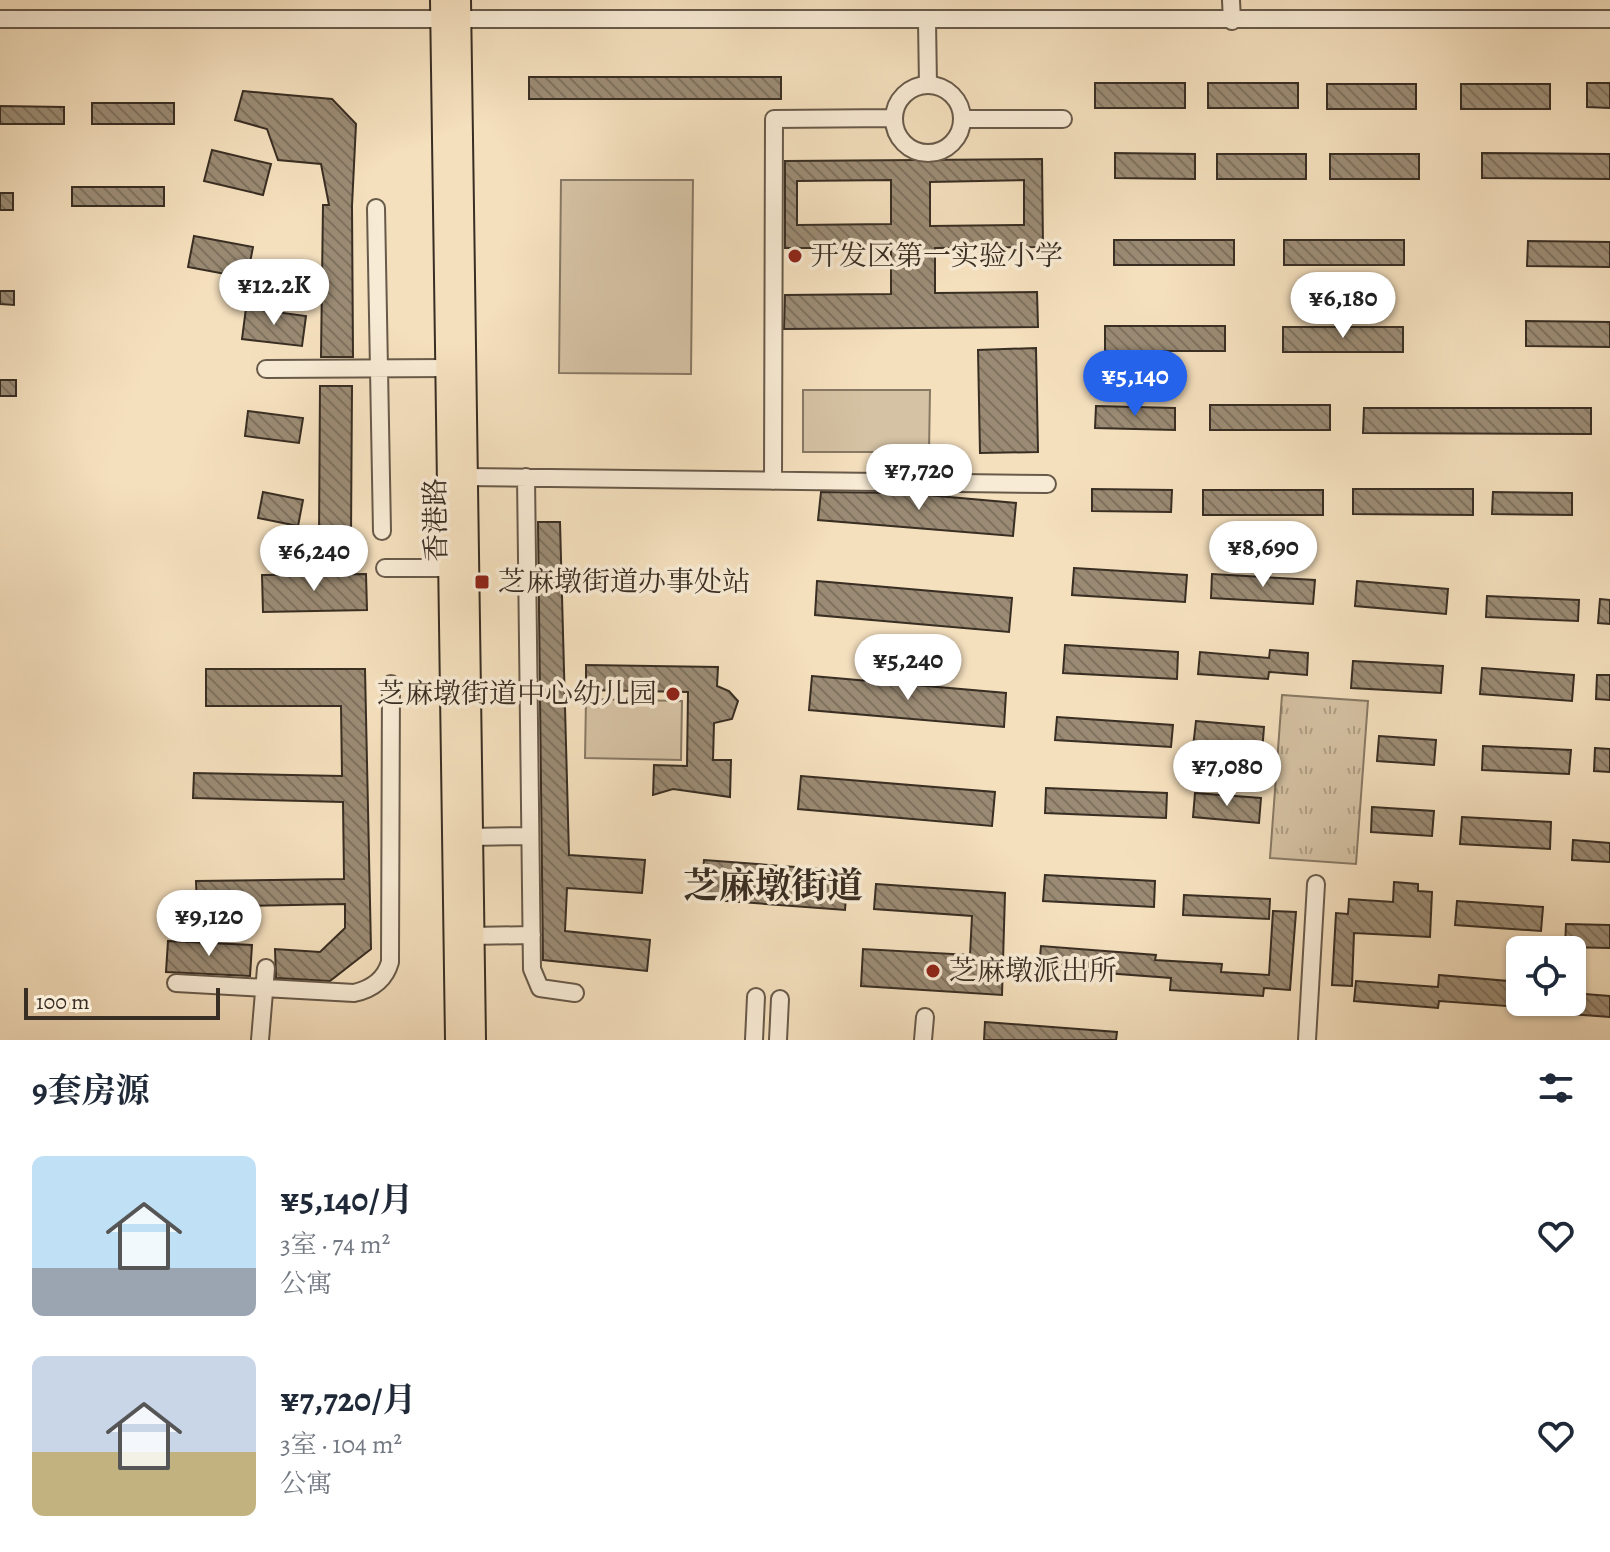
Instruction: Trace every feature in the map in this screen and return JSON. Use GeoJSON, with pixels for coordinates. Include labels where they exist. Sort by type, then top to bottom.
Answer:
{"type":"FeatureCollection","features":[{"type":"Feature","properties":{"kind":"main road","name":"香港路"},"geometry":{"type":"LineString","coordinates":[[451,10],[448,368],[451,568],[465,994],[474,1040]]}},
{"type":"Feature","properties":{"kind":"main road","name":"香港路"},"geometry":{"type":"LineString","coordinates":[[451,10],[465,477],[471,936],[457,1040]]}},
{"type":"Feature","properties":{"kind":"main road"},"geometry":{"type":"LineString","coordinates":[[441,1040],[465,994]]}},
{"type":"Feature","properties":{"kind":"main road"},"geometry":{"type":"LineString","coordinates":[[465,994],[487,1040]]}},
{"type":"Feature","properties":{"kind":"street"},"geometry":{"type":"LineString","coordinates":[[1231,0],[1232,21]]}},
{"type":"Feature","properties":{"kind":"street"},"geometry":{"type":"LineString","coordinates":[[0,19],[451,10],[927,21],[1610,19]]}},
{"type":"Feature","properties":{"kind":"street"},"geometry":{"type":"LineString","coordinates":[[927,21],[928,85]]}},
{"type":"Feature","properties":{"kind":"street"},"geometry":{"type":"LineString","coordinates":[[928,85],[952,95],[962,119],[950,145],[942,150],[922,153],[905,145],[893,118],[900,99],[908,91],[928,85]]}},
{"type":"Feature","properties":{"kind":"street"},"geometry":{"type":"LineString","coordinates":[[773,481],[774,119],[893,118]]}},
{"type":"Feature","properties":{"kind":"street"},"geometry":{"type":"LineString","coordinates":[[962,119],[1063,119]]}},
{"type":"Feature","properties":{"kind":"street"},"geometry":{"type":"LineString","coordinates":[[376,208],[382,531]]}},
{"type":"Feature","properties":{"kind":"street"},"geometry":{"type":"LineString","coordinates":[[266,369],[448,368]]}},
{"type":"Feature","properties":{"kind":"street"},"geometry":{"type":"LineString","coordinates":[[465,477],[1047,484]]}},
{"type":"Feature","properties":{"kind":"street"},"geometry":{"type":"LineString","coordinates":[[526,477],[533,977],[540,988],[575,993]]}},
{"type":"Feature","properties":{"kind":"street"},"geometry":{"type":"LineString","coordinates":[[385,568],[451,568]]}},
{"type":"Feature","properties":{"kind":"street"},"geometry":{"type":"LineString","coordinates":[[176,983],[354,993],[373,986],[389,966],[391,684]]}},
{"type":"Feature","properties":{"kind":"street"},"geometry":{"type":"LineString","coordinates":[[470,837],[530,836]]}},
{"type":"Feature","properties":{"kind":"street"},"geometry":{"type":"LineString","coordinates":[[1307,1040],[1316,884]]}},
{"type":"Feature","properties":{"kind":"street"},"geometry":{"type":"LineString","coordinates":[[471,936],[532,935]]}},
{"type":"Feature","properties":{"kind":"street"},"geometry":{"type":"LineString","coordinates":[[260,1040],[266,968]]}},
{"type":"Feature","properties":{"kind":"street"},"geometry":{"type":"LineString","coordinates":[[754,1040],[756,997]]}},
{"type":"Feature","properties":{"kind":"street"},"geometry":{"type":"LineString","coordinates":[[778,1040],[780,999]]}},
{"type":"Feature","properties":{"kind":"street"},"geometry":{"type":"LineString","coordinates":[[923,1040],[925,1017]]}},
{"type":"Feature","properties":{"kind":"green space"},"geometry":{"type":"Polygon","coordinates":[[[561,180],[693,180],[691,374],[559,373],[561,180]]]}},
{"type":"Feature","properties":{"kind":"green space"},"geometry":{"type":"Polygon","coordinates":[[[803,390],[930,390],[929,452],[803,452],[803,390]]]}},
{"type":"Feature","properties":{"kind":"green space"},"geometry":{"type":"Polygon","coordinates":[[[1282,695],[1368,701],[1356,864],[1270,858],[1282,695]]]}},
{"type":"Feature","properties":{"kind":"green space"},"geometry":{"type":"Polygon","coordinates":[[[586,699],[682,701],[681,760],[585,758],[586,699]]]}},
{"type":"Feature","properties":{"kind":"building"},"geometry":{"type":"Polygon","coordinates":[[[529,77],[781,77],[781,99],[529,99],[529,77]]]}},
{"type":"Feature","properties":{"kind":"building"},"geometry":{"type":"Polygon","coordinates":[[[1095,83],[1185,83],[1185,108],[1095,108],[1095,83]]]}},
{"type":"Feature","properties":{"kind":"building"},"geometry":{"type":"Polygon","coordinates":[[[1208,83],[1298,83],[1298,108],[1208,108],[1208,83]]]}},
{"type":"Feature","properties":{"kind":"building"},"geometry":{"type":"Polygon","coordinates":[[[1587,83],[1610,83],[1610,108],[1587,107],[1587,83]]]}},
{"type":"Feature","properties":{"kind":"building"},"geometry":{"type":"Polygon","coordinates":[[[1327,84],[1416,84],[1416,109],[1327,109],[1327,84]]]}},
{"type":"Feature","properties":{"kind":"building"},"geometry":{"type":"Polygon","coordinates":[[[1461,84],[1550,84],[1550,109],[1461,109],[1461,84]]]}},
{"type":"Feature","properties":{"kind":"building"},"geometry":{"type":"Polygon","coordinates":[[[243,91],[332,99],[356,124],[352,206],[353,357],[321,357],[323,205],[329,205],[321,164],[278,160],[267,129],[235,120],[243,91]]]}},
{"type":"Feature","properties":{"kind":"building"},"geometry":{"type":"Polygon","coordinates":[[[92,103],[174,103],[174,124],[92,124],[92,103]]]}},
{"type":"Feature","properties":{"kind":"building"},"geometry":{"type":"Polygon","coordinates":[[[0,106],[64,107],[64,124],[0,124],[0,106]]]}},
{"type":"Feature","properties":{"kind":"building"},"geometry":{"type":"Polygon","coordinates":[[[212,150],[271,164],[263,195],[204,181],[212,150]]]}},
{"type":"Feature","properties":{"kind":"building"},"geometry":{"type":"Polygon","coordinates":[[[1115,153],[1195,154],[1195,179],[1115,178],[1115,153]]]}},
{"type":"Feature","properties":{"kind":"building"},"geometry":{"type":"Polygon","coordinates":[[[1482,153],[1610,154],[1610,179],[1482,178],[1482,153]]]}},
{"type":"Feature","properties":{"kind":"building"},"geometry":{"type":"Polygon","coordinates":[[[1217,154],[1306,154],[1306,179],[1217,179],[1217,154]]]}},
{"type":"Feature","properties":{"kind":"building"},"geometry":{"type":"Polygon","coordinates":[[[1330,154],[1419,154],[1419,179],[1330,179],[1330,154]]]}},
{"type":"Feature","properties":{"kind":"building"},"geometry":{"type":"Polygon","coordinates":[[[1042,159],[1043,247],[935,248],[935,293],[1037,292],[1038,327],[784,329],[785,295],[891,294],[891,248],[785,248],[785,161],[1042,159]],[[891,180],[797,181],[797,225],[891,224],[891,180]],[[1024,180],[930,182],[930,226],[1024,225],[1024,180]]]}},
{"type":"Feature","properties":{"kind":"building"},"geometry":{"type":"Polygon","coordinates":[[[72,187],[164,187],[164,206],[72,206],[72,187]]]}},
{"type":"Feature","properties":{"kind":"building"},"geometry":{"type":"Polygon","coordinates":[[[0,193],[13,193],[13,210],[0,210],[0,193]]]}},
{"type":"Feature","properties":{"kind":"building"},"geometry":{"type":"Polygon","coordinates":[[[194,236],[253,247],[247,278],[188,267],[194,236]]]}},
{"type":"Feature","properties":{"kind":"building"},"geometry":{"type":"Polygon","coordinates":[[[1114,240],[1234,240],[1234,265],[1114,265],[1114,240]]]}},
{"type":"Feature","properties":{"kind":"building"},"geometry":{"type":"Polygon","coordinates":[[[1284,240],[1404,240],[1404,265],[1284,265],[1284,240]]]}},
{"type":"Feature","properties":{"kind":"building"},"geometry":{"type":"Polygon","coordinates":[[[1528,241],[1610,242],[1610,267],[1527,266],[1528,241]]]}},
{"type":"Feature","properties":{"kind":"building"},"geometry":{"type":"Polygon","coordinates":[[[0,291],[14,291],[14,305],[0,304],[0,291]]]}},
{"type":"Feature","properties":{"kind":"building"},"geometry":{"type":"Polygon","coordinates":[[[246,308],[306,316],[302,346],[242,339],[246,308]]]}},
{"type":"Feature","properties":{"kind":"building"},"geometry":{"type":"Polygon","coordinates":[[[1526,321],[1610,322],[1610,347],[1526,346],[1526,321]]]}},
{"type":"Feature","properties":{"kind":"building"},"geometry":{"type":"Polygon","coordinates":[[[1105,326],[1225,326],[1225,351],[1105,351],[1105,326]]]}},
{"type":"Feature","properties":{"kind":"building"},"geometry":{"type":"Polygon","coordinates":[[[1283,327],[1403,327],[1403,352],[1283,352],[1283,327]]]}},
{"type":"Feature","properties":{"kind":"building"},"geometry":{"type":"Polygon","coordinates":[[[1036,348],[1038,452],[980,453],[978,350],[1036,348]]]}},
{"type":"Feature","properties":{"kind":"building"},"geometry":{"type":"Polygon","coordinates":[[[0,380],[16,380],[16,396],[0,396],[0,380]]]}},
{"type":"Feature","properties":{"kind":"building"},"geometry":{"type":"Polygon","coordinates":[[[320,386],[352,386],[351,537],[319,537],[320,386]]]}},
{"type":"Feature","properties":{"kind":"building"},"geometry":{"type":"Polygon","coordinates":[[[1210,405],[1330,405],[1330,430],[1210,430],[1210,405]]]}},
{"type":"Feature","properties":{"kind":"building"},"geometry":{"type":"Polygon","coordinates":[[[1096,406],[1175,408],[1175,430],[1095,428],[1096,406]]]}},
{"type":"Feature","properties":{"kind":"building"},"geometry":{"type":"Polygon","coordinates":[[[1364,408],[1591,408],[1591,434],[1363,433],[1364,408]]]}},
{"type":"Feature","properties":{"kind":"building"},"geometry":{"type":"Polygon","coordinates":[[[248,411],[303,418],[299,443],[245,436],[248,411]]]}},
{"type":"Feature","properties":{"kind":"building"},"geometry":{"type":"Polygon","coordinates":[[[1092,489],[1172,490],[1171,512],[1092,511],[1092,489]]]}},
{"type":"Feature","properties":{"kind":"building"},"geometry":{"type":"Polygon","coordinates":[[[1353,489],[1473,489],[1473,515],[1353,514],[1353,489]]]}},
{"type":"Feature","properties":{"kind":"building"},"geometry":{"type":"Polygon","coordinates":[[[1203,490],[1323,490],[1323,515],[1203,515],[1203,490]]]}},
{"type":"Feature","properties":{"kind":"building"},"geometry":{"type":"Polygon","coordinates":[[[263,492],[303,500],[298,526],[258,518],[263,492]]]}},
{"type":"Feature","properties":{"kind":"building"},"geometry":{"type":"Polygon","coordinates":[[[821,492],[904,493],[1016,503],[1013,536],[818,520],[821,492]]]}},
{"type":"Feature","properties":{"kind":"building"},"geometry":{"type":"Polygon","coordinates":[[[1493,492],[1572,493],[1572,515],[1492,514],[1493,492]]]}},
{"type":"Feature","properties":{"kind":"building"},"geometry":{"type":"Polygon","coordinates":[[[538,522],[560,522],[569,855],[645,860],[642,893],[567,888],[565,931],[650,940],[647,971],[543,960],[538,522]]]}},
{"type":"Feature","properties":{"kind":"building"},"geometry":{"type":"Polygon","coordinates":[[[1074,568],[1187,575],[1185,602],[1072,595],[1074,568]]]}},
{"type":"Feature","properties":{"kind":"building"},"geometry":{"type":"Polygon","coordinates":[[[366,574],[367,610],[263,612],[262,575],[366,574]]]}},
{"type":"Feature","properties":{"kind":"building"},"geometry":{"type":"Polygon","coordinates":[[[1212,574],[1315,580],[1313,604],[1211,598],[1212,574]]]}},
{"type":"Feature","properties":{"kind":"building"},"geometry":{"type":"Polygon","coordinates":[[[817,581],[1012,598],[1009,632],[815,615],[817,581]]]}},
{"type":"Feature","properties":{"kind":"building"},"geometry":{"type":"Polygon","coordinates":[[[1357,581],[1448,589],[1446,614],[1355,606],[1357,581]]]}},
{"type":"Feature","properties":{"kind":"building"},"geometry":{"type":"Polygon","coordinates":[[[1487,596],[1579,600],[1578,621],[1486,617],[1487,596]]]}},
{"type":"Feature","properties":{"kind":"building"},"geometry":{"type":"Polygon","coordinates":[[[1600,599],[1610,600],[1610,624],[1598,623],[1600,599]]]}},
{"type":"Feature","properties":{"kind":"building"},"geometry":{"type":"Polygon","coordinates":[[[1065,645],[1178,652],[1177,679],[1063,673],[1065,645]]]}},
{"type":"Feature","properties":{"kind":"building"},"geometry":{"type":"Polygon","coordinates":[[[1270,650],[1308,653],[1307,675],[1269,672],[1268,679],[1198,674],[1200,652],[1269,658],[1270,650]]]}},
{"type":"Feature","properties":{"kind":"building"},"geometry":{"type":"Polygon","coordinates":[[[1353,661],[1443,666],[1441,693],[1351,688],[1353,661]]]}},
{"type":"Feature","properties":{"kind":"building"},"geometry":{"type":"Polygon","coordinates":[[[586,665],[718,667],[717,686],[729,691],[738,701],[732,719],[714,723],[713,760],[731,760],[730,797],[673,789],[653,795],[654,765],[687,766],[688,692],[586,690],[586,665]]]}},
{"type":"Feature","properties":{"kind":"building"},"geometry":{"type":"Polygon","coordinates":[[[1482,668],[1574,675],[1572,701],[1480,694],[1482,668]]]}},
{"type":"Feature","properties":{"kind":"building"},"geometry":{"type":"Polygon","coordinates":[[[206,669],[365,669],[371,949],[330,981],[276,978],[275,949],[320,952],[345,928],[345,904],[197,907],[196,881],[344,879],[343,802],[193,798],[194,773],[342,776],[341,706],[206,706],[206,669]]]}},
{"type":"Feature","properties":{"kind":"building"},"geometry":{"type":"Polygon","coordinates":[[[1597,675],[1610,675],[1610,700],[1596,699],[1597,675]]]}},
{"type":"Feature","properties":{"kind":"building"},"geometry":{"type":"Polygon","coordinates":[[[812,676],[1006,693],[1004,727],[809,710],[812,676]]]}},
{"type":"Feature","properties":{"kind":"building"},"geometry":{"type":"Polygon","coordinates":[[[1057,717],[1173,725],[1171,747],[1055,740],[1057,717]]]}},
{"type":"Feature","properties":{"kind":"building"},"geometry":{"type":"Polygon","coordinates":[[[1196,721],[1264,727],[1262,753],[1193,747],[1196,721]]]}},
{"type":"Feature","properties":{"kind":"building"},"geometry":{"type":"Polygon","coordinates":[[[1379,736],[1436,740],[1434,765],[1377,761],[1379,736]]]}},
{"type":"Feature","properties":{"kind":"building"},"geometry":{"type":"Polygon","coordinates":[[[1483,746],[1571,750],[1569,774],[1482,770],[1483,746]]]}},
{"type":"Feature","properties":{"kind":"building"},"geometry":{"type":"Polygon","coordinates":[[[1595,748],[1610,749],[1610,772],[1594,771],[1595,748]]]}},
{"type":"Feature","properties":{"kind":"building"},"geometry":{"type":"Polygon","coordinates":[[[801,776],[995,792],[992,826],[798,809],[801,776]]]}},
{"type":"Feature","properties":{"kind":"building"},"geometry":{"type":"Polygon","coordinates":[[[1046,788],[1167,793],[1166,818],[1045,813],[1046,788]]]}},
{"type":"Feature","properties":{"kind":"building"},"geometry":{"type":"Polygon","coordinates":[[[1195,793],[1261,798],[1259,823],[1193,817],[1195,793]]]}},
{"type":"Feature","properties":{"kind":"building"},"geometry":{"type":"Polygon","coordinates":[[[1372,807],[1434,811],[1432,836],[1371,832],[1372,807]]]}},
{"type":"Feature","properties":{"kind":"building"},"geometry":{"type":"Polygon","coordinates":[[[1462,817],[1551,822],[1550,849],[1460,844],[1462,817]]]}},
{"type":"Feature","properties":{"kind":"building"},"geometry":{"type":"Polygon","coordinates":[[[1573,840],[1610,843],[1610,862],[1572,860],[1573,840]]]}},
{"type":"Feature","properties":{"kind":"building"},"geometry":{"type":"Polygon","coordinates":[[[704,860],[848,871],[845,910],[701,899],[704,860]]]}},
{"type":"Feature","properties":{"kind":"building"},"geometry":{"type":"Polygon","coordinates":[[[1045,875],[1155,881],[1154,907],[1043,901],[1045,875]]]}},
{"type":"Feature","properties":{"kind":"building"},"geometry":{"type":"Polygon","coordinates":[[[1394,882],[1418,884],[1418,891],[1432,892],[1430,937],[1354,933],[1352,986],[1332,985],[1336,913],[1348,914],[1349,899],[1393,902],[1394,882]]]}},
{"type":"Feature","properties":{"kind":"building","name":"芝麻墩派出所"},"geometry":{"type":"Polygon","coordinates":[[[876,884],[1005,893],[1002,995],[861,986],[863,949],[970,955],[972,916],[874,909],[876,884]]]}},
{"type":"Feature","properties":{"kind":"building"},"geometry":{"type":"Polygon","coordinates":[[[1184,895],[1270,899],[1269,919],[1183,915],[1184,895]]]}},
{"type":"Feature","properties":{"kind":"building"},"geometry":{"type":"Polygon","coordinates":[[[1457,901],[1543,907],[1541,931],[1455,925],[1457,901]]]}},
{"type":"Feature","properties":{"kind":"building"},"geometry":{"type":"Polygon","coordinates":[[[1273,911],[1296,912],[1290,990],[1264,988],[1263,996],[1170,990],[1171,978],[1039,968],[1041,946],[1156,955],[1155,960],[1222,964],[1221,972],[1269,975],[1273,911]]]}},
{"type":"Feature","properties":{"kind":"building"},"geometry":{"type":"Polygon","coordinates":[[[1566,924],[1610,925],[1610,948],[1586,947],[1586,936],[1565,936],[1566,924]]]}},
{"type":"Feature","properties":{"kind":"building"},"geometry":{"type":"Polygon","coordinates":[[[168,941],[252,945],[250,976],[166,972],[168,941]]]}},
{"type":"Feature","properties":{"kind":"building"},"geometry":{"type":"Polygon","coordinates":[[[1439,975],[1506,981],[1506,1006],[1439,1001],[1438,1008],[1354,1001],[1356,981],[1438,987],[1439,975]]]}},
{"type":"Feature","properties":{"kind":"building"},"geometry":{"type":"Polygon","coordinates":[[[1586,994],[1610,996],[1610,1017],[1586,1015],[1586,994]]]}},
{"type":"Feature","properties":{"kind":"building"},"geometry":{"type":"Polygon","coordinates":[[[985,1022],[1117,1032],[1116,1040],[984,1040],[985,1022]]]}},
{"type":"Feature","properties":{"kind":"place","name":"开发区第一实验小学"},"geometry":{"type":"Point","coordinates":[795,256]}},
{"type":"Feature","properties":{"kind":"place","name":"芝麻墩街道办事处站"},"geometry":{"type":"Point","coordinates":[482,582]}},
{"type":"Feature","properties":{"kind":"place","name":"芝麻墩街道中心幼儿园"},"geometry":{"type":"Point","coordinates":[673,694]}},
{"type":"Feature","properties":{"kind":"place","name":"芝麻墩派出所"},"geometry":{"type":"Point","coordinates":[933,971]}},
{"type":"Feature","properties":{"kind":"district","name":"芝麻墩街道"},"geometry":{"type":"Point","coordinates":[773,885]}}]}
